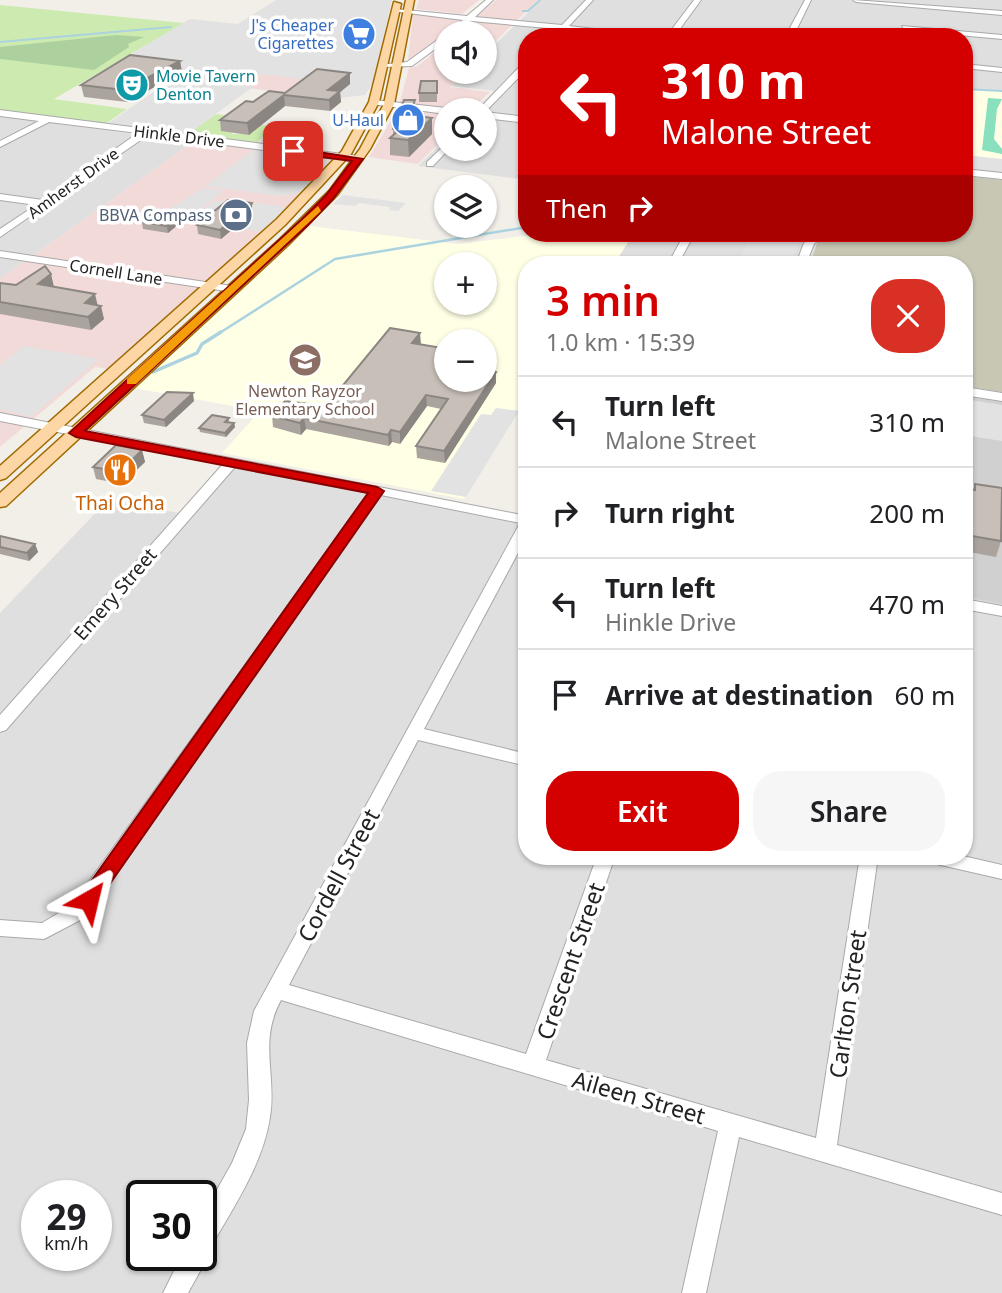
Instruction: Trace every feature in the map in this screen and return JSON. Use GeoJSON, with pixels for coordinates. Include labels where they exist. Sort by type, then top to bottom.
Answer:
{"type":"FeatureCollection","features":[{"type":"Feature","properties":{"kind":"main road"},"geometry":{"type":"LineString","coordinates":[[0,475],[281,222],[342,157],[374,102],[398,0]]}},
{"type":"Feature","properties":{"kind":"main road"},"geometry":{"type":"LineString","coordinates":[[0,502],[327,200],[358,159],[389,104],[410,0]]}},
{"type":"Feature","properties":{"kind":"street"},"geometry":{"type":"LineString","coordinates":[[466,21],[490,0]]}},
{"type":"Feature","properties":{"kind":"street"},"geometry":{"type":"LineString","coordinates":[[564,27],[590,0]]}},
{"type":"Feature","properties":{"kind":"street"},"geometry":{"type":"LineString","coordinates":[[677,28],[698,0]]}},
{"type":"Feature","properties":{"kind":"street"},"geometry":{"type":"LineString","coordinates":[[794,28],[808,0]]}},
{"type":"Feature","properties":{"kind":"street"},"geometry":{"type":"LineString","coordinates":[[856,0],[913,2],[1002,13]]}},
{"type":"Feature","properties":{"kind":"street"},"geometry":{"type":"LineString","coordinates":[[905,28],[913,2]]}},
{"type":"Feature","properties":{"kind":"street"},"geometry":{"type":"LineString","coordinates":[[396,11],[574,28]]}},
{"type":"Feature","properties":{"kind":"street"},"geometry":{"type":"LineString","coordinates":[[973,34],[1002,37]]}},
{"type":"Feature","properties":{"kind":"street"},"geometry":{"type":"LineString","coordinates":[[383,65],[414,66],[418,59],[434,47]]}},
{"type":"Feature","properties":{"kind":"street"},"geometry":{"type":"LineString","coordinates":[[973,67],[1002,70]]}},
{"type":"Feature","properties":{"kind":"street"},"geometry":{"type":"LineString","coordinates":[[494,98],[518,73]]}},
{"type":"Feature","properties":{"kind":"street"},"geometry":{"type":"LineString","coordinates":[[374,102],[434,110]]}},
{"type":"Feature","properties":{"kind":"street","name":"Hinkle Drive"},"geometry":{"type":"LineString","coordinates":[[0,113],[358,159]]}},
{"type":"Feature","properties":{"kind":"street"},"geometry":{"type":"LineString","coordinates":[[497,116],[518,119]]}},
{"type":"Feature","properties":{"kind":"street"},"geometry":{"type":"LineString","coordinates":[[0,144],[48,119]]}},
{"type":"Feature","properties":{"kind":"street","name":"Amherst Drive"},"geometry":{"type":"LineString","coordinates":[[0,234],[103,159],[146,132]]}},
{"type":"Feature","properties":{"kind":"street"},"geometry":{"type":"LineString","coordinates":[[430,164],[434,160]]}},
{"type":"Feature","properties":{"kind":"street"},"geometry":{"type":"LineString","coordinates":[[973,173],[1002,176]]}},
{"type":"Feature","properties":{"kind":"street"},"geometry":{"type":"LineString","coordinates":[[0,197],[46,203]]}},
{"type":"Feature","properties":{"kind":"street","name":"Cornell Lane"},"geometry":{"type":"LineString","coordinates":[[0,254],[232,289]]}},
{"type":"Feature","properties":{"kind":"street"},"geometry":{"type":"LineString","coordinates":[[973,392],[1002,397]]}},
{"type":"Feature","properties":{"kind":"street"},"geometry":{"type":"LineString","coordinates":[[0,417],[518,519]]}},
{"type":"Feature","properties":{"kind":"street","name":"Emery Street"},"geometry":{"type":"LineString","coordinates":[[0,726],[231,463]]}},
{"type":"Feature","properties":{"kind":"street"},"geometry":{"type":"LineString","coordinates":[[0,929],[44,931],[79,911],[377,491]]}},
{"type":"Feature","properties":{"kind":"street","name":"Cordell Street"},"geometry":{"type":"LineString","coordinates":[[217,1210],[257,1130],[260,1107],[256,1032],[518,538]]}},
{"type":"Feature","properties":{"kind":"street"},"geometry":{"type":"LineString","coordinates":[[973,606],[1002,611]]}},
{"type":"Feature","properties":{"kind":"street"},"geometry":{"type":"LineString","coordinates":[[414,733],[518,758]]}},
{"type":"Feature","properties":{"kind":"street","name":"Crescent Street"},"geometry":{"type":"LineString","coordinates":[[533,1066],[603,865]]}},
{"type":"Feature","properties":{"kind":"street","name":"Carlton Street"},"geometry":{"type":"LineString","coordinates":[[825,1152],[868,865]]}},
{"type":"Feature","properties":{"kind":"street"},"geometry":{"type":"LineString","coordinates":[[971,865],[1002,872]]}},
{"type":"Feature","properties":{"kind":"street","name":"Aileen Street"},"geometry":{"type":"LineString","coordinates":[[277,990],[1002,1203]]}},
{"type":"Feature","properties":{"kind":"street"},"geometry":{"type":"LineString","coordinates":[[694,1293],[731,1124]]}},
{"type":"Feature","properties":{"kind":"street"},"geometry":{"type":"LineString","coordinates":[[176,1293],[187,1271]]}},
{"type":"Feature","properties":{"kind":"shaded area"},"geometry":{"type":"Polygon","coordinates":[[[276,0],[392,0],[373,83],[365,95],[340,98],[312,80],[223,70],[206,82],[253,87],[188,134],[107,124],[181,73],[115,64],[190,19],[238,24],[276,0]]]}},
{"type":"Feature","properties":{"kind":"shaded area"},"geometry":{"type":"Polygon","coordinates":[[[419,0],[479,0],[462,14],[416,9],[419,0]]]}},
{"type":"Feature","properties":{"kind":"shaded area"},"geometry":{"type":"Polygon","coordinates":[[[496,0],[538,0],[516,21],[476,17],[496,0]]]}},
{"type":"Feature","properties":{"kind":"shaded area"},"geometry":{"type":"Polygon","coordinates":[[[541,0],[1002,0],[1002,1293],[0,1293],[0,613],[107,501],[186,514],[231,463],[518,518],[518,865],[973,865],[973,256],[619,256],[628,242],[973,242],[973,28],[518,28],[518,179],[418,166],[434,151],[434,161],[497,161],[497,98],[487,98],[494,91],[451,86],[497,84],[497,42],[541,0]]]}},
{"type":"Feature","properties":{"kind":"shaded area"},"geometry":{"type":"Polygon","coordinates":[[[413,15],[463,18],[459,21],[434,21],[434,42],[413,59],[408,59],[413,15]]]}},
{"type":"Feature","properties":{"kind":"shaded area"},"geometry":{"type":"Polygon","coordinates":[[[497,21],[514,23],[497,40],[497,21]]]}},
{"type":"Feature","properties":{"kind":"shaded area"},"geometry":{"type":"Polygon","coordinates":[[[342,37],[385,41],[377,80],[346,79],[294,94],[185,80],[342,37]]]}},
{"type":"Feature","properties":{"kind":"shaded area"},"geometry":{"type":"Polygon","coordinates":[[[434,52],[434,84],[453,84],[450,87],[490,92],[484,98],[434,98],[434,148],[418,164],[369,157],[398,109],[409,68],[418,66],[434,52]]]}},
{"type":"Feature","properties":{"kind":"shaded area"},"geometry":{"type":"Polygon","coordinates":[[[973,89],[1002,91],[1002,176],[973,173],[973,89]]]}},
{"type":"Feature","properties":{"kind":"shaded area"},"geometry":{"type":"Polygon","coordinates":[[[0,116],[193,142],[0,279],[0,116]]]}},
{"type":"Feature","properties":{"kind":"shaded area"},"geometry":{"type":"Polygon","coordinates":[[[193,142],[304,154],[335,161],[279,217],[109,369],[95,367],[0,447],[0,279],[193,142]]]}},
{"type":"Feature","properties":{"kind":"shaded area"},"geometry":{"type":"Polygon","coordinates":[[[253,150],[328,160],[318,178],[299,193],[280,196],[205,186],[253,150]]]}},
{"type":"Feature","properties":{"kind":"shaded area"},"geometry":{"type":"Polygon","coordinates":[[[973,156],[1002,159],[1002,173],[973,170],[973,156]]]}},
{"type":"Feature","properties":{"kind":"shaded area"},"geometry":{"type":"Polygon","coordinates":[[[973,177],[1002,180],[1002,392],[973,387],[973,256],[813,256],[818,242],[973,242],[973,177]]]}},
{"type":"Feature","properties":{"kind":"shaded area"},"geometry":{"type":"Polygon","coordinates":[[[204,188],[223,191],[187,220],[167,217],[165,211],[204,188]]]}},
{"type":"Feature","properties":{"kind":"shaded area"},"geometry":{"type":"Polygon","coordinates":[[[343,195],[406,203],[398,211],[389,210],[390,207],[359,203],[355,206],[333,204],[343,195]]]}},
{"type":"Feature","properties":{"kind":"shaded area"},"geometry":{"type":"Polygon","coordinates":[[[232,199],[289,208],[264,232],[201,223],[197,219],[198,214],[212,202],[232,199]]]}},
{"type":"Feature","properties":{"kind":"shaded area","name":"Newton Rayzor Elementary School"},"geometry":{"type":"Polygon","coordinates":[[[310,226],[457,244],[518,237],[518,242],[628,242],[619,256],[518,256],[518,411],[464,499],[222,453],[260,411],[134,388],[310,226]]]}},
{"type":"Feature","properties":{"kind":"shaded area"},"geometry":{"type":"Polygon","coordinates":[[[747,242],[799,242],[793,256],[741,256],[747,242]]]}},
{"type":"Feature","properties":{"kind":"shaded area"},"geometry":{"type":"Polygon","coordinates":[[[24,346],[99,359],[31,417],[0,409],[0,365],[24,346]]]}},
{"type":"Feature","properties":{"kind":"shaded area"},"geometry":{"type":"Polygon","coordinates":[[[973,397],[1002,402],[1002,604],[973,599],[973,397]]]}},
{"type":"Feature","properties":{"kind":"shaded area"},"geometry":{"type":"Polygon","coordinates":[[[973,400],[1002,405],[1002,441],[973,436],[973,400]]]}},
{"type":"Feature","properties":{"kind":"shaded area"},"geometry":{"type":"Polygon","coordinates":[[[496,408],[518,411],[466,497],[431,491],[481,414],[491,415],[496,408]]]}},
{"type":"Feature","properties":{"kind":"green space"},"geometry":{"type":"Polygon","coordinates":[[[0,5],[184,23],[54,99],[127,109],[104,125],[0,111],[0,5]]]}},
{"type":"Feature","properties":{"kind":"green space"},"geometry":{"type":"Polygon","coordinates":[[[116,35],[144,37],[128,44],[129,47],[94,70],[0,59],[0,47],[116,35]]]}},
{"type":"Feature","properties":{"kind":"green space"},"geometry":{"type":"Polygon","coordinates":[[[988,98],[1002,99],[997,109],[994,139],[1002,149],[1002,154],[982,150],[988,98]]]}},
{"type":"Feature","properties":{"kind":"green space"},"geometry":{"type":"Polygon","coordinates":[[[216,114],[229,116],[232,134],[249,134],[262,125],[276,126],[256,143],[188,134],[216,114]]]}},
{"type":"Feature","properties":{"kind":"building"},"geometry":{"type":"Polygon","coordinates":[[[130,55],[180,61],[124,90],[81,85],[130,55]]]}},
{"type":"Feature","properties":{"kind":"building"},"geometry":{"type":"Polygon","coordinates":[[[317,69],[350,73],[328,90],[340,91],[329,100],[284,95],[247,123],[220,120],[246,101],[253,102],[269,91],[285,93],[317,69]]]}},
{"type":"Feature","properties":{"kind":"building"},"geometry":{"type":"Polygon","coordinates":[[[421,81],[434,81],[434,84],[437,84],[437,93],[419,93],[421,81]]]}},
{"type":"Feature","properties":{"kind":"building"},"geometry":{"type":"Polygon","coordinates":[[[404,100],[415,100],[409,115],[432,118],[408,140],[390,138],[399,130],[393,129],[404,100]]]}},
{"type":"Feature","properties":{"kind":"building"},"geometry":{"type":"Polygon","coordinates":[[[228,200],[252,203],[220,230],[197,225],[228,200]]]}},
{"type":"Feature","properties":{"kind":"building"},"geometry":{"type":"Polygon","coordinates":[[[154,212],[179,216],[167,226],[142,222],[154,212]]]}},
{"type":"Feature","properties":{"kind":"building"},"geometry":{"type":"Polygon","coordinates":[[[45,266],[51,274],[38,284],[95,294],[85,303],[101,306],[88,317],[0,302],[0,283],[16,285],[45,266]]]}},
{"type":"Feature","properties":{"kind":"building","name":"Newton Rayzor Elementary School"},"geometry":{"type":"Polygon","coordinates":[[[390,328],[420,333],[412,343],[434,347],[434,392],[483,392],[444,451],[416,446],[448,399],[426,395],[400,432],[391,430],[388,435],[304,418],[300,423],[272,416],[285,401],[326,406],[390,328]]]}},
{"type":"Feature","properties":{"kind":"building"},"geometry":{"type":"Polygon","coordinates":[[[167,392],[193,393],[164,420],[142,415],[167,392]]]}},
{"type":"Feature","properties":{"kind":"building"},"geometry":{"type":"Polygon","coordinates":[[[212,415],[229,418],[225,422],[234,423],[225,433],[199,428],[212,415]]]}},
{"type":"Feature","properties":{"kind":"building"},"geometry":{"type":"Polygon","coordinates":[[[116,445],[142,450],[120,472],[93,467],[116,445]]]}},
{"type":"Feature","properties":{"kind":"building"},"geometry":{"type":"Polygon","coordinates":[[[975,484],[1002,488],[1001,541],[973,536],[975,484]]]}},
{"type":"Feature","properties":{"kind":"building"},"geometry":{"type":"Polygon","coordinates":[[[0,536],[35,544],[27,553],[0,547],[0,536]]]}},
{"type":"Feature","properties":{"kind":"waterway"},"geometry":{"type":"LineString","coordinates":[[523,11],[528,11],[540,0]]}},
{"type":"Feature","properties":{"kind":"waterway"},"geometry":{"type":"LineString","coordinates":[[0,42],[171,27]]}},
{"type":"Feature","properties":{"kind":"waterway"},"geometry":{"type":"LineString","coordinates":[[973,89],[1002,91]]}},
{"type":"Feature","properties":{"kind":"waterway"},"geometry":{"type":"LineString","coordinates":[[218,334],[335,259],[518,228]]}},
{"type":"Feature","properties":{"kind":"waterway"},"geometry":{"type":"LineString","coordinates":[[153,372],[197,353],[202,344],[221,332]]}},
{"type":"Feature","properties":{"kind":"slow traffic"},"geometry":{"type":"LineString","coordinates":[[132,381],[318,209]]}},
{"type":"Feature","properties":{"kind":"place","name":"J's Cheaper Cigarettes"},"geometry":{"type":"Point","coordinates":[359,34]}},
{"type":"Feature","properties":{"kind":"place","name":"Movie Tavern Denton"},"geometry":{"type":"Point","coordinates":[132,85]}},
{"type":"Feature","properties":{"kind":"place","name":"U-Haul"},"geometry":{"type":"Point","coordinates":[408,120]}},
{"type":"Feature","properties":{"kind":"place","name":"BBVA Compass"},"geometry":{"type":"Point","coordinates":[236,215]}},
{"type":"Feature","properties":{"kind":"place","name":"Newton Rayzor Elementary School"},"geometry":{"type":"Point","coordinates":[305,360]}},
{"type":"Feature","properties":{"kind":"place","name":"Thai Ocha"},"geometry":{"type":"Point","coordinates":[120,470]}},
{"type":"Feature","properties":{"kind":"route"},"geometry":{"type":"LineString","coordinates":[[89,900],[377,491],[76,433],[304,223],[330,197],[358,159],[293,151]]}}]}
